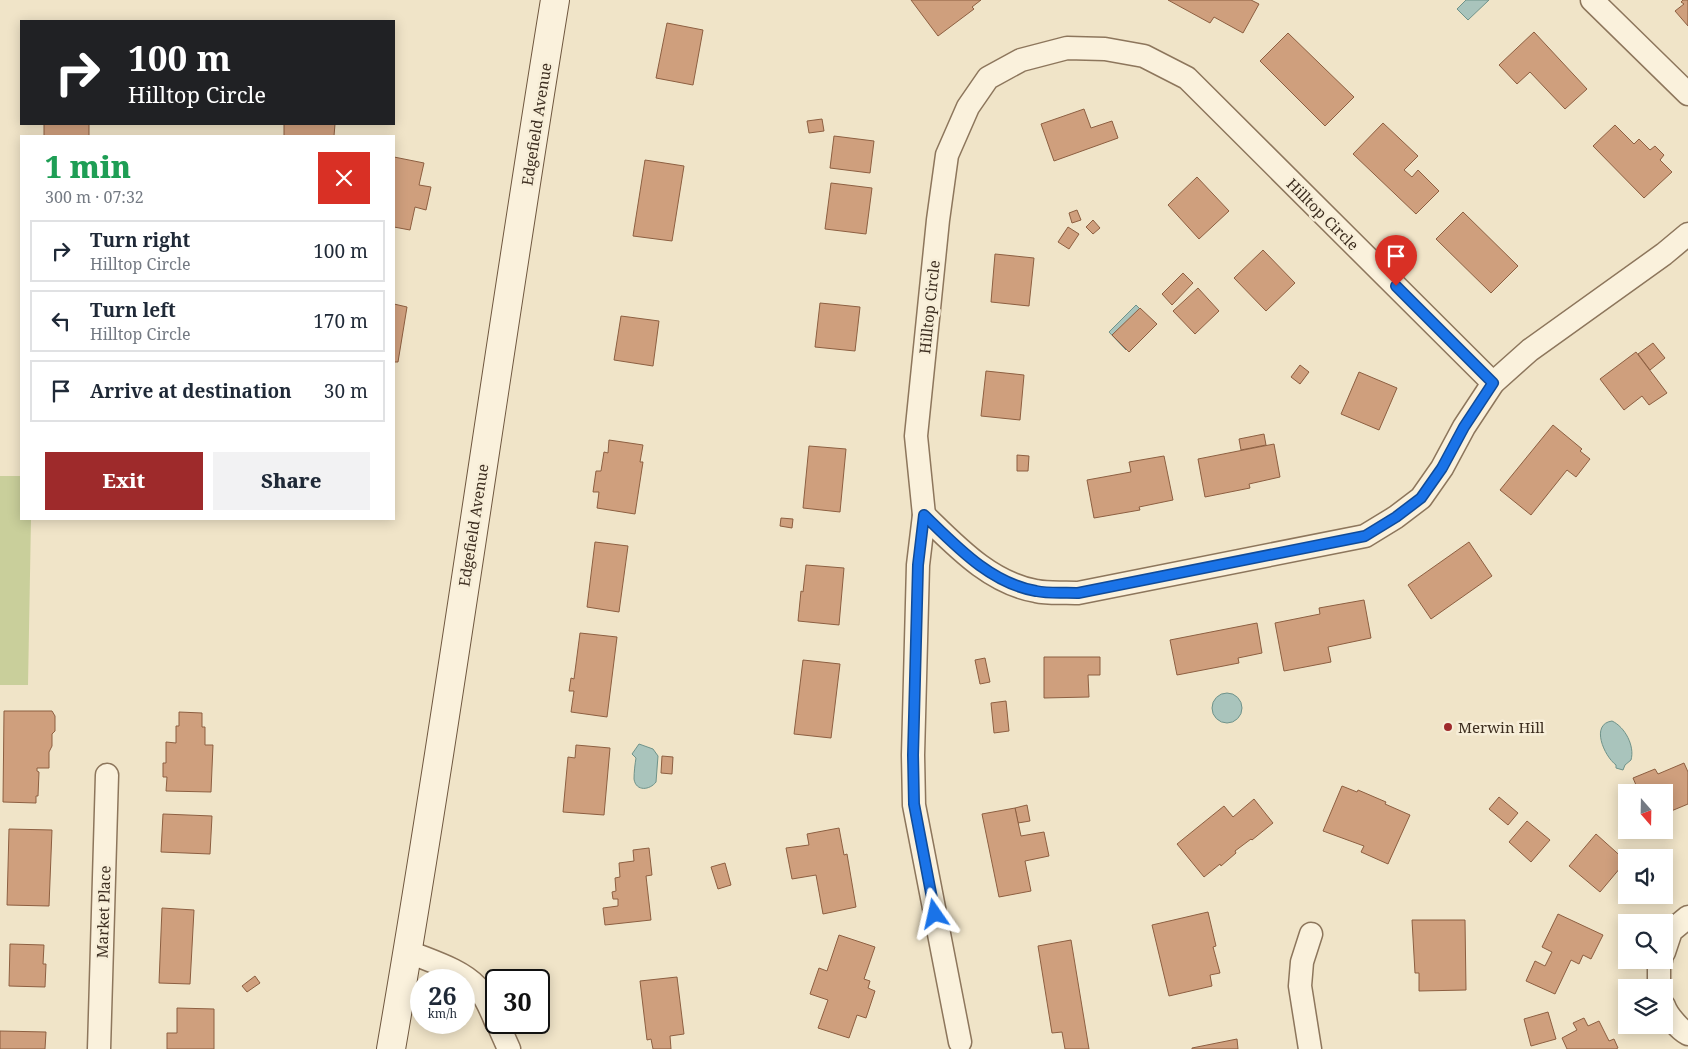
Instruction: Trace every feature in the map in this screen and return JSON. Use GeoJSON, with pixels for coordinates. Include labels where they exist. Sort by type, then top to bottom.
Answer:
{"type":"FeatureCollection","features":[{"type":"Feature","properties":{"kind":"main road","name":"Edgefield Avenue"},"geometry":{"type":"LineString","coordinates":[[391,1049],[555,0]]}},
{"type":"Feature","properties":{"kind":"street"},"geometry":{"type":"LineString","coordinates":[[1592,0],[1688,94]]}},
{"type":"Feature","properties":{"kind":"street","name":"Hilltop Circle"},"geometry":{"type":"LineString","coordinates":[[960,1042],[914,804],[913,755],[918,565],[924,515],[916,436],[938,220],[947,155],[968,107],[988,78],[1021,60],[1067,48],[1105,48],[1144,56],[1187,78],[1493,383]]}},
{"type":"Feature","properties":{"kind":"street"},"geometry":{"type":"LineString","coordinates":[[924,515],[965,555],[1005,582],[1037,592],[1078,593],[1365,536],[1396,517],[1421,498],[1442,468],[1464,427],[1493,383],[1530,350],[1664,254],[1688,234]]}},
{"type":"Feature","properties":{"kind":"street","name":"Market Place"},"geometry":{"type":"LineString","coordinates":[[99,1049],[107,775]]}},
{"type":"Feature","properties":{"kind":"street"},"geometry":{"type":"LineString","coordinates":[[1673,930],[1688,917]]}},
{"type":"Feature","properties":{"kind":"street"},"geometry":{"type":"LineString","coordinates":[[1310,1049],[1300,986],[1302,962],[1311,934]]}},
{"type":"Feature","properties":{"kind":"street"},"geometry":{"type":"LineString","coordinates":[[407,952],[460,974],[477,988],[485,1000]]}},
{"type":"Feature","properties":{"kind":"street"},"geometry":{"type":"LineString","coordinates":[[1673,1019],[1688,1034]]}},
{"type":"Feature","properties":{"kind":"street"},"geometry":{"type":"LineString","coordinates":[[502,1034],[509,1049]]}},
{"type":"Feature","properties":{"kind":"green space"},"geometry":{"type":"Polygon","coordinates":[[[0,476],[20,476],[20,520],[31,520],[28,685],[0,685],[0,476]]]}},
{"type":"Feature","properties":{"kind":"water"},"geometry":{"type":"Polygon","coordinates":[[[1466,0],[1489,0],[1468,20],[1457,9],[1466,0]]]}},
{"type":"Feature","properties":{"kind":"water"},"geometry":{"type":"Polygon","coordinates":[[[1136,305],[1154,323],[1126,350],[1109,332],[1136,305]]]}},
{"type":"Feature","properties":{"kind":"water"},"geometry":{"type":"Polygon","coordinates":[[[1227,693],[1238,697],[1242,708],[1238,719],[1227,723],[1216,719],[1212,708],[1216,697],[1227,693]]]}},
{"type":"Feature","properties":{"kind":"water"},"geometry":{"type":"Polygon","coordinates":[[[1612,721],[1625,732],[1632,749],[1631,760],[1625,765],[1623,770],[1616,768],[1616,765],[1607,755],[1601,741],[1600,734],[1602,728],[1605,723],[1612,721]]]}},
{"type":"Feature","properties":{"kind":"water"},"geometry":{"type":"Polygon","coordinates":[[[639,744],[653,749],[658,756],[656,782],[647,788],[637,786],[634,779],[636,758],[632,754],[639,744]]]}},
{"type":"Feature","properties":{"kind":"building"},"geometry":{"type":"Polygon","coordinates":[[[911,0],[981,0],[972,7],[974,9],[938,36],[911,0]]]}},
{"type":"Feature","properties":{"kind":"building"},"geometry":{"type":"Polygon","coordinates":[[[1168,0],[1251,0],[1259,4],[1243,33],[1214,17],[1210,23],[1168,0]]]}},
{"type":"Feature","properties":{"kind":"building"},"geometry":{"type":"Polygon","coordinates":[[[1688,0],[1688,26],[1675,11],[1684,4],[1681,2],[1688,0]]]}},
{"type":"Feature","properties":{"kind":"building"},"geometry":{"type":"Polygon","coordinates":[[[667,23],[703,30],[693,85],[656,78],[667,23]]]}},
{"type":"Feature","properties":{"kind":"building"},"geometry":{"type":"Polygon","coordinates":[[[1534,32],[1587,89],[1565,109],[1530,72],[1517,84],[1499,65],[1534,32]]]}},
{"type":"Feature","properties":{"kind":"building"},"geometry":{"type":"Polygon","coordinates":[[[1288,33],[1354,97],[1325,126],[1260,61],[1288,33]]]}},
{"type":"Feature","properties":{"kind":"building"},"geometry":{"type":"Polygon","coordinates":[[[1084,109],[1091,128],[1112,121],[1118,138],[1054,161],[1041,124],[1084,109]]]}},
{"type":"Feature","properties":{"kind":"building"},"geometry":{"type":"Polygon","coordinates":[[[822,119],[824,131],[809,133],[807,121],[822,119]]]}},
{"type":"Feature","properties":{"kind":"building"},"geometry":{"type":"Polygon","coordinates":[[[1383,123],[1418,156],[1404,170],[1412,177],[1418,170],[1439,191],[1416,214],[1353,154],[1383,123]]]}},
{"type":"Feature","properties":{"kind":"building"},"geometry":{"type":"Polygon","coordinates":[[[44,125],[89,125],[89,135],[44,135],[44,125]]]}},
{"type":"Feature","properties":{"kind":"building"},"geometry":{"type":"Polygon","coordinates":[[[284,125],[335,125],[334,135],[284,135],[284,125]]]}},
{"type":"Feature","properties":{"kind":"building"},"geometry":{"type":"Polygon","coordinates":[[[1615,125],[1634,144],[1639,139],[1650,150],[1655,146],[1664,155],[1660,160],[1672,172],[1644,198],[1593,146],[1615,125]]]}},
{"type":"Feature","properties":{"kind":"building"},"geometry":{"type":"Polygon","coordinates":[[[834,136],[874,141],[870,173],[830,168],[834,136]]]}},
{"type":"Feature","properties":{"kind":"building"},"geometry":{"type":"Polygon","coordinates":[[[395,157],[424,163],[419,185],[431,187],[426,210],[415,207],[410,230],[395,227],[395,157]]]}},
{"type":"Feature","properties":{"kind":"building"},"geometry":{"type":"Polygon","coordinates":[[[645,160],[684,166],[672,241],[633,236],[645,160]]]}},
{"type":"Feature","properties":{"kind":"building"},"geometry":{"type":"Polygon","coordinates":[[[1197,177],[1229,211],[1199,239],[1168,205],[1197,177]]]}},
{"type":"Feature","properties":{"kind":"building"},"geometry":{"type":"Polygon","coordinates":[[[831,183],[872,188],[866,234],[825,229],[831,183]]]}},
{"type":"Feature","properties":{"kind":"building"},"geometry":{"type":"Polygon","coordinates":[[[1077,210],[1081,220],[1072,223],[1069,213],[1077,210]]]}},
{"type":"Feature","properties":{"kind":"building"},"geometry":{"type":"Polygon","coordinates":[[[1463,212],[1518,266],[1491,293],[1436,239],[1463,212]]]}},
{"type":"Feature","properties":{"kind":"building"},"geometry":{"type":"Polygon","coordinates":[[[1093,220],[1100,228],[1093,234],[1086,227],[1093,220]]]}},
{"type":"Feature","properties":{"kind":"building"},"geometry":{"type":"Polygon","coordinates":[[[1068,227],[1079,234],[1069,249],[1058,242],[1068,227]]]}},
{"type":"Feature","properties":{"kind":"building"},"geometry":{"type":"Polygon","coordinates":[[[1263,250],[1295,283],[1266,311],[1234,278],[1263,250]]]}},
{"type":"Feature","properties":{"kind":"building"},"geometry":{"type":"Polygon","coordinates":[[[995,254],[1034,258],[1029,306],[991,302],[995,254]]]}},
{"type":"Feature","properties":{"kind":"building"},"geometry":{"type":"Polygon","coordinates":[[[1183,273],[1193,283],[1172,305],[1162,294],[1183,273]]]}},
{"type":"Feature","properties":{"kind":"building"},"geometry":{"type":"Polygon","coordinates":[[[1198,288],[1219,311],[1195,334],[1173,311],[1198,288]]]}},
{"type":"Feature","properties":{"kind":"building"},"geometry":{"type":"Polygon","coordinates":[[[820,303],[860,307],[855,351],[815,347],[820,303]]]}},
{"type":"Feature","properties":{"kind":"building"},"geometry":{"type":"Polygon","coordinates":[[[395,304],[407,307],[398,362],[395,362],[395,304]]]}},
{"type":"Feature","properties":{"kind":"building"},"geometry":{"type":"Polygon","coordinates":[[[1140,308],[1157,324],[1129,352],[1112,335],[1140,308]]]}},
{"type":"Feature","properties":{"kind":"building"},"geometry":{"type":"Polygon","coordinates":[[[621,316],[659,321],[653,366],[614,360],[621,316]]]}},
{"type":"Feature","properties":{"kind":"building"},"geometry":{"type":"Polygon","coordinates":[[[1653,343],[1665,358],[1650,370],[1638,354],[1653,343]]]}},
{"type":"Feature","properties":{"kind":"building"},"geometry":{"type":"Polygon","coordinates":[[[1636,352],[1667,393],[1649,405],[1642,396],[1624,410],[1600,379],[1636,352]]]}},
{"type":"Feature","properties":{"kind":"building"},"geometry":{"type":"Polygon","coordinates":[[[1300,365],[1309,372],[1300,384],[1291,377],[1300,365]]]}},
{"type":"Feature","properties":{"kind":"building"},"geometry":{"type":"Polygon","coordinates":[[[986,371],[1024,375],[1020,420],[981,416],[986,371]]]}},
{"type":"Feature","properties":{"kind":"building"},"geometry":{"type":"Polygon","coordinates":[[[1359,372],[1397,388],[1379,430],[1341,414],[1359,372]]]}},
{"type":"Feature","properties":{"kind":"building"},"geometry":{"type":"Polygon","coordinates":[[[1553,425],[1582,449],[1580,451],[1590,459],[1576,477],[1567,470],[1531,515],[1500,490],[1553,425]]]}},
{"type":"Feature","properties":{"kind":"building"},"geometry":{"type":"Polygon","coordinates":[[[1264,434],[1266,445],[1241,450],[1239,439],[1264,434]]]}},
{"type":"Feature","properties":{"kind":"building"},"geometry":{"type":"Polygon","coordinates":[[[609,440],[643,445],[640,462],[643,462],[635,514],[597,508],[599,492],[593,492],[596,471],[601,471],[604,452],[608,453],[609,440]]]}},
{"type":"Feature","properties":{"kind":"building"},"geometry":{"type":"Polygon","coordinates":[[[1274,444],[1280,477],[1249,484],[1250,488],[1205,497],[1198,459],[1274,444]]]}},
{"type":"Feature","properties":{"kind":"building"},"geometry":{"type":"Polygon","coordinates":[[[809,446],[846,449],[840,512],[803,508],[809,446]]]}},
{"type":"Feature","properties":{"kind":"building"},"geometry":{"type":"Polygon","coordinates":[[[1017,455],[1029,456],[1028,471],[1017,471],[1017,455]]]}},
{"type":"Feature","properties":{"kind":"building"},"geometry":{"type":"Polygon","coordinates":[[[1164,456],[1173,500],[1139,507],[1140,510],[1094,518],[1087,480],[1131,472],[1129,462],[1164,456]]]}},
{"type":"Feature","properties":{"kind":"building"},"geometry":{"type":"Polygon","coordinates":[[[781,518],[793,519],[792,528],[780,526],[781,518]]]}},
{"type":"Feature","properties":{"kind":"building"},"geometry":{"type":"Polygon","coordinates":[[[595,542],[628,546],[619,612],[587,607],[595,542]]]}},
{"type":"Feature","properties":{"kind":"building"},"geometry":{"type":"Polygon","coordinates":[[[1469,542],[1492,576],[1431,619],[1408,585],[1469,542]]]}},
{"type":"Feature","properties":{"kind":"building"},"geometry":{"type":"Polygon","coordinates":[[[806,565],[844,568],[839,625],[798,621],[806,565]]]}},
{"type":"Feature","properties":{"kind":"building"},"geometry":{"type":"Polygon","coordinates":[[[1364,600],[1371,638],[1328,647],[1331,662],[1284,671],[1275,623],[1320,614],[1319,608],[1364,600]]]}},
{"type":"Feature","properties":{"kind":"building"},"geometry":{"type":"Polygon","coordinates":[[[1257,623],[1262,653],[1238,658],[1239,663],[1177,675],[1170,640],[1257,623]]]}},
{"type":"Feature","properties":{"kind":"building"},"geometry":{"type":"Polygon","coordinates":[[[580,633],[617,637],[607,717],[571,712],[574,691],[569,691],[571,678],[574,679],[580,633]]]}},
{"type":"Feature","properties":{"kind":"building"},"geometry":{"type":"Polygon","coordinates":[[[1044,657],[1100,657],[1100,675],[1088,675],[1089,697],[1044,698],[1044,657]]]}},
{"type":"Feature","properties":{"kind":"building"},"geometry":{"type":"Polygon","coordinates":[[[985,658],[990,682],[980,684],[975,660],[985,658]]]}},
{"type":"Feature","properties":{"kind":"building"},"geometry":{"type":"Polygon","coordinates":[[[803,660],[840,664],[831,738],[794,734],[803,660]]]}},
{"type":"Feature","properties":{"kind":"building"},"geometry":{"type":"Polygon","coordinates":[[[1006,701],[1009,731],[994,733],[991,703],[1006,701]]]}},
{"type":"Feature","properties":{"kind":"building"},"geometry":{"type":"Polygon","coordinates":[[[4,711],[52,711],[55,716],[55,731],[52,734],[52,746],[49,752],[49,768],[37,768],[39,772],[36,803],[3,802],[4,711]]]}},
{"type":"Feature","properties":{"kind":"building"},"geometry":{"type":"Polygon","coordinates":[[[179,712],[202,713],[202,727],[205,727],[205,745],[213,745],[211,792],[166,791],[167,777],[163,777],[163,763],[166,763],[166,742],[176,743],[176,726],[179,726],[179,712]]]}},
{"type":"Feature","properties":{"kind":"building"},"geometry":{"type":"Polygon","coordinates":[[[576,745],[610,748],[604,815],[563,812],[568,757],[575,758],[576,745]]]}},
{"type":"Feature","properties":{"kind":"building"},"geometry":{"type":"Polygon","coordinates":[[[662,756],[673,757],[672,774],[661,773],[662,756]]]}},
{"type":"Feature","properties":{"kind":"building"},"geometry":{"type":"Polygon","coordinates":[[[1684,763],[1688,772],[1688,804],[1673,810],[1673,784],[1636,784],[1633,778],[1655,769],[1658,774],[1684,763]]]}},
{"type":"Feature","properties":{"kind":"building"},"geometry":{"type":"Polygon","coordinates":[[[1342,786],[1357,792],[1358,790],[1410,815],[1388,864],[1361,852],[1364,846],[1323,831],[1342,786]]]}},
{"type":"Feature","properties":{"kind":"building"},"geometry":{"type":"Polygon","coordinates":[[[1499,797],[1518,813],[1508,825],[1489,809],[1499,797]]]}},
{"type":"Feature","properties":{"kind":"building"},"geometry":{"type":"Polygon","coordinates":[[[1254,799],[1273,823],[1235,851],[1236,853],[1221,866],[1220,864],[1204,877],[1177,844],[1224,806],[1233,817],[1254,799]]]}},
{"type":"Feature","properties":{"kind":"building"},"geometry":{"type":"Polygon","coordinates":[[[1027,805],[1030,821],[1018,823],[1015,808],[1027,805]]]}},
{"type":"Feature","properties":{"kind":"building"},"geometry":{"type":"Polygon","coordinates":[[[1015,808],[1021,836],[1044,832],[1049,856],[1025,861],[1031,891],[999,897],[982,814],[1015,808]]]}},
{"type":"Feature","properties":{"kind":"building"},"geometry":{"type":"Polygon","coordinates":[[[163,814],[212,816],[210,854],[161,852],[163,814]]]}},
{"type":"Feature","properties":{"kind":"building"},"geometry":{"type":"Polygon","coordinates":[[[1527,821],[1550,840],[1531,862],[1509,842],[1527,821]]]}},
{"type":"Feature","properties":{"kind":"building"},"geometry":{"type":"Polygon","coordinates":[[[839,828],[844,855],[847,854],[856,907],[823,914],[816,875],[792,879],[786,848],[809,845],[807,834],[839,828]]]}},
{"type":"Feature","properties":{"kind":"building"},"geometry":{"type":"Polygon","coordinates":[[[9,829],[52,830],[49,906],[7,905],[9,829]]]}},
{"type":"Feature","properties":{"kind":"building"},"geometry":{"type":"Polygon","coordinates":[[[1596,834],[1618,854],[1618,871],[1600,892],[1569,866],[1596,834]]]}},
{"type":"Feature","properties":{"kind":"building"},"geometry":{"type":"Polygon","coordinates":[[[649,848],[652,875],[646,876],[651,920],[605,925],[603,908],[618,906],[618,899],[613,899],[612,892],[616,891],[615,878],[620,877],[619,863],[634,861],[633,850],[649,848]]]}},
{"type":"Feature","properties":{"kind":"building"},"geometry":{"type":"Polygon","coordinates":[[[725,863],[731,885],[718,889],[711,867],[725,863]]]}},
{"type":"Feature","properties":{"kind":"building"},"geometry":{"type":"Polygon","coordinates":[[[162,908],[194,910],[190,984],[159,983],[162,908]]]}},
{"type":"Feature","properties":{"kind":"building"},"geometry":{"type":"Polygon","coordinates":[[[1208,912],[1216,946],[1213,947],[1220,973],[1210,975],[1212,986],[1169,996],[1152,925],[1208,912]]]}},
{"type":"Feature","properties":{"kind":"building"},"geometry":{"type":"Polygon","coordinates":[[[1558,914],[1603,935],[1591,959],[1583,955],[1579,964],[1571,960],[1555,994],[1526,981],[1535,961],[1545,966],[1552,952],[1542,947],[1558,914]]]}},
{"type":"Feature","properties":{"kind":"building"},"geometry":{"type":"Polygon","coordinates":[[[1412,920],[1465,920],[1466,990],[1419,991],[1419,973],[1415,973],[1412,920]]]}},
{"type":"Feature","properties":{"kind":"building"},"geometry":{"type":"Polygon","coordinates":[[[839,935],[875,947],[864,979],[870,981],[868,988],[875,991],[866,1018],[857,1015],[849,1038],[818,1028],[828,1000],[810,994],[819,968],[827,971],[839,935]]]}},
{"type":"Feature","properties":{"kind":"building"},"geometry":{"type":"Polygon","coordinates":[[[1071,940],[1089,1049],[1065,1049],[1062,1032],[1052,1033],[1038,946],[1071,940]]]}},
{"type":"Feature","properties":{"kind":"building"},"geometry":{"type":"Polygon","coordinates":[[[10,944],[44,945],[43,964],[46,964],[45,987],[9,986],[10,944]]]}},
{"type":"Feature","properties":{"kind":"building"},"geometry":{"type":"Polygon","coordinates":[[[255,976],[260,983],[247,992],[242,986],[255,976]]]}},
{"type":"Feature","properties":{"kind":"building"},"geometry":{"type":"Polygon","coordinates":[[[677,977],[684,1034],[670,1036],[671,1049],[653,1049],[651,1039],[647,1040],[640,981],[677,977]]]}},
{"type":"Feature","properties":{"kind":"building"},"geometry":{"type":"Polygon","coordinates":[[[177,1008],[214,1009],[214,1049],[167,1049],[167,1033],[177,1033],[177,1008]]]}},
{"type":"Feature","properties":{"kind":"building"},"geometry":{"type":"Polygon","coordinates":[[[1548,1012],[1556,1039],[1531,1046],[1524,1019],[1548,1012]]]}},
{"type":"Feature","properties":{"kind":"building"},"geometry":{"type":"Polygon","coordinates":[[[1584,1018],[1588,1026],[1599,1021],[1609,1041],[1614,1039],[1618,1048],[1567,1049],[1562,1038],[1577,1030],[1573,1023],[1584,1018]]]}},
{"type":"Feature","properties":{"kind":"building"},"geometry":{"type":"Polygon","coordinates":[[[0,1031],[46,1032],[45,1049],[0,1049],[0,1031]]]}},
{"type":"Feature","properties":{"kind":"building"},"geometry":{"type":"Polygon","coordinates":[[[1237,1039],[1238,1049],[1192,1049],[1192,1048],[1237,1039]]]}},
{"type":"Feature","properties":{"kind":"place","name":"Merwin Hill"},"geometry":{"type":"Point","coordinates":[1448,727]}},
{"type":"Feature","properties":{"kind":"route"},"geometry":{"type":"LineString","coordinates":[[935,914],[914,804],[913,755],[918,565],[924,515],[965,555],[1005,582],[1037,592],[1078,593],[1365,536],[1396,517],[1421,498],[1442,468],[1464,427],[1493,383],[1396,286]]}}]}
